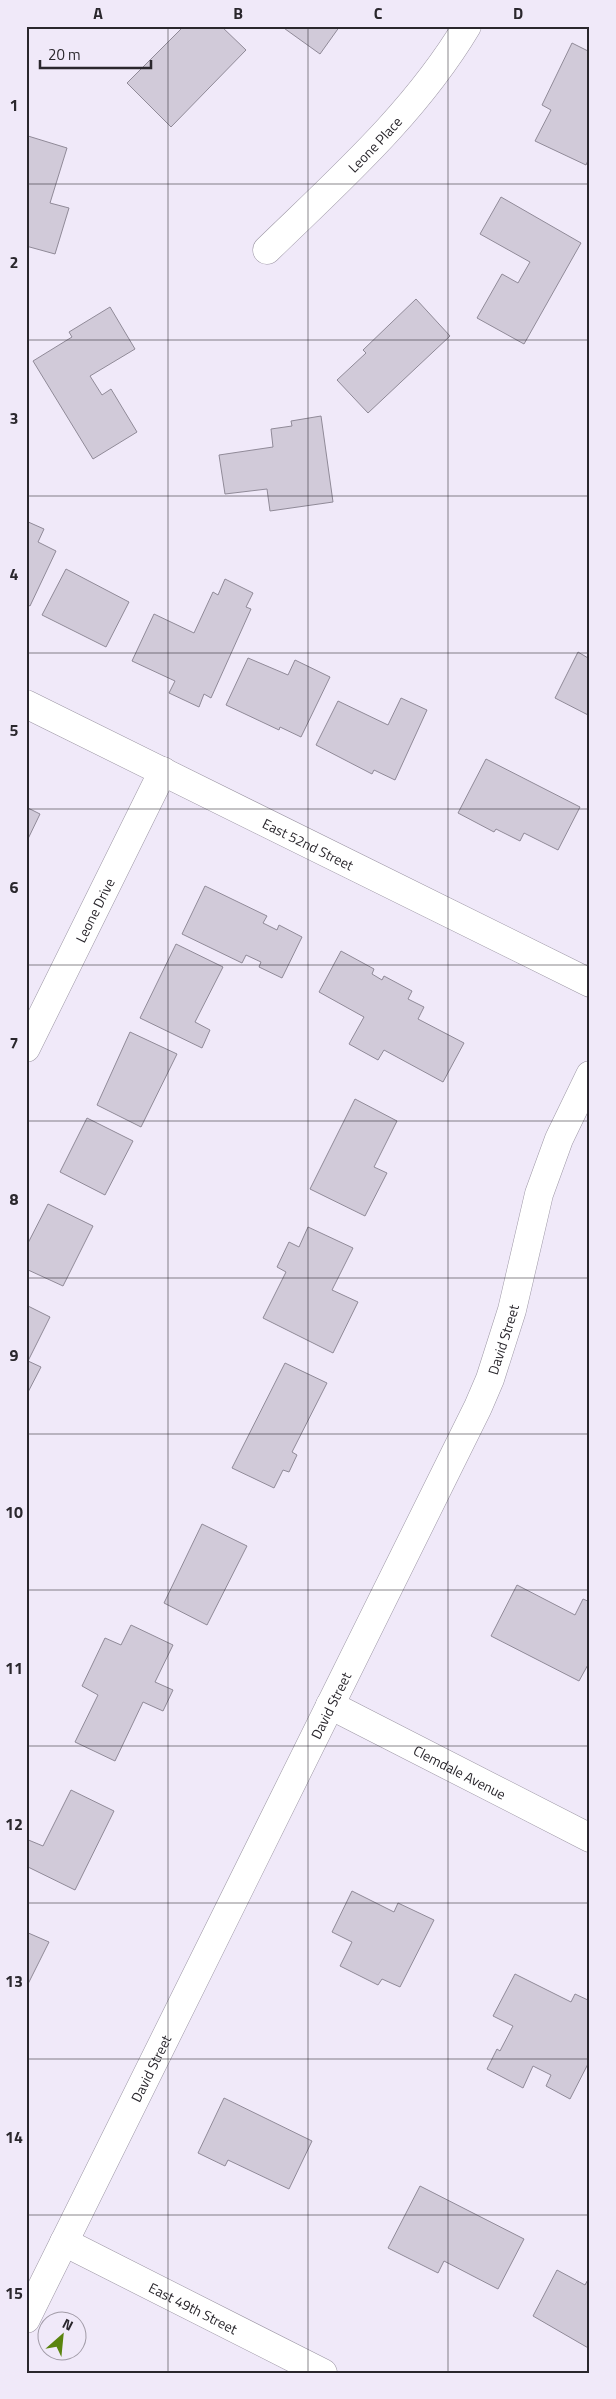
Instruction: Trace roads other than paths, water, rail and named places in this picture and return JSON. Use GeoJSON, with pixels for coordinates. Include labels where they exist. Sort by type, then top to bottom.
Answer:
{"type":"FeatureCollection","features":[{"type":"Feature","properties":{"kind":"street","name":"Leone Place"},"geometry":{"type":"LineString","coordinates":[[267,250],[352,169],[400,118],[442,64],[468,26]]}},
{"type":"Feature","properties":{"kind":"street","name":"East 52nd Street"},"geometry":{"type":"LineString","coordinates":[[26,704],[590,983]]}},
{"type":"Feature","properties":{"kind":"street","name":"Leone Drive"},"geometry":{"type":"LineString","coordinates":[[26,1048],[163,771]]}},
{"type":"Feature","properties":{"kind":"street","name":"David Street"},"geometry":{"type":"LineString","coordinates":[[26,2319],[490,1380],[512,1310],[539,1194],[559,1139],[590,1075]]}},
{"type":"Feature","properties":{"kind":"street","name":"Clemdale Avenue"},"geometry":{"type":"LineString","coordinates":[[330,1705],[590,1838]]}},
{"type":"Feature","properties":{"kind":"street","name":"East 49th Street"},"geometry":{"type":"LineString","coordinates":[[64,2242],[323,2373]]}}]}
